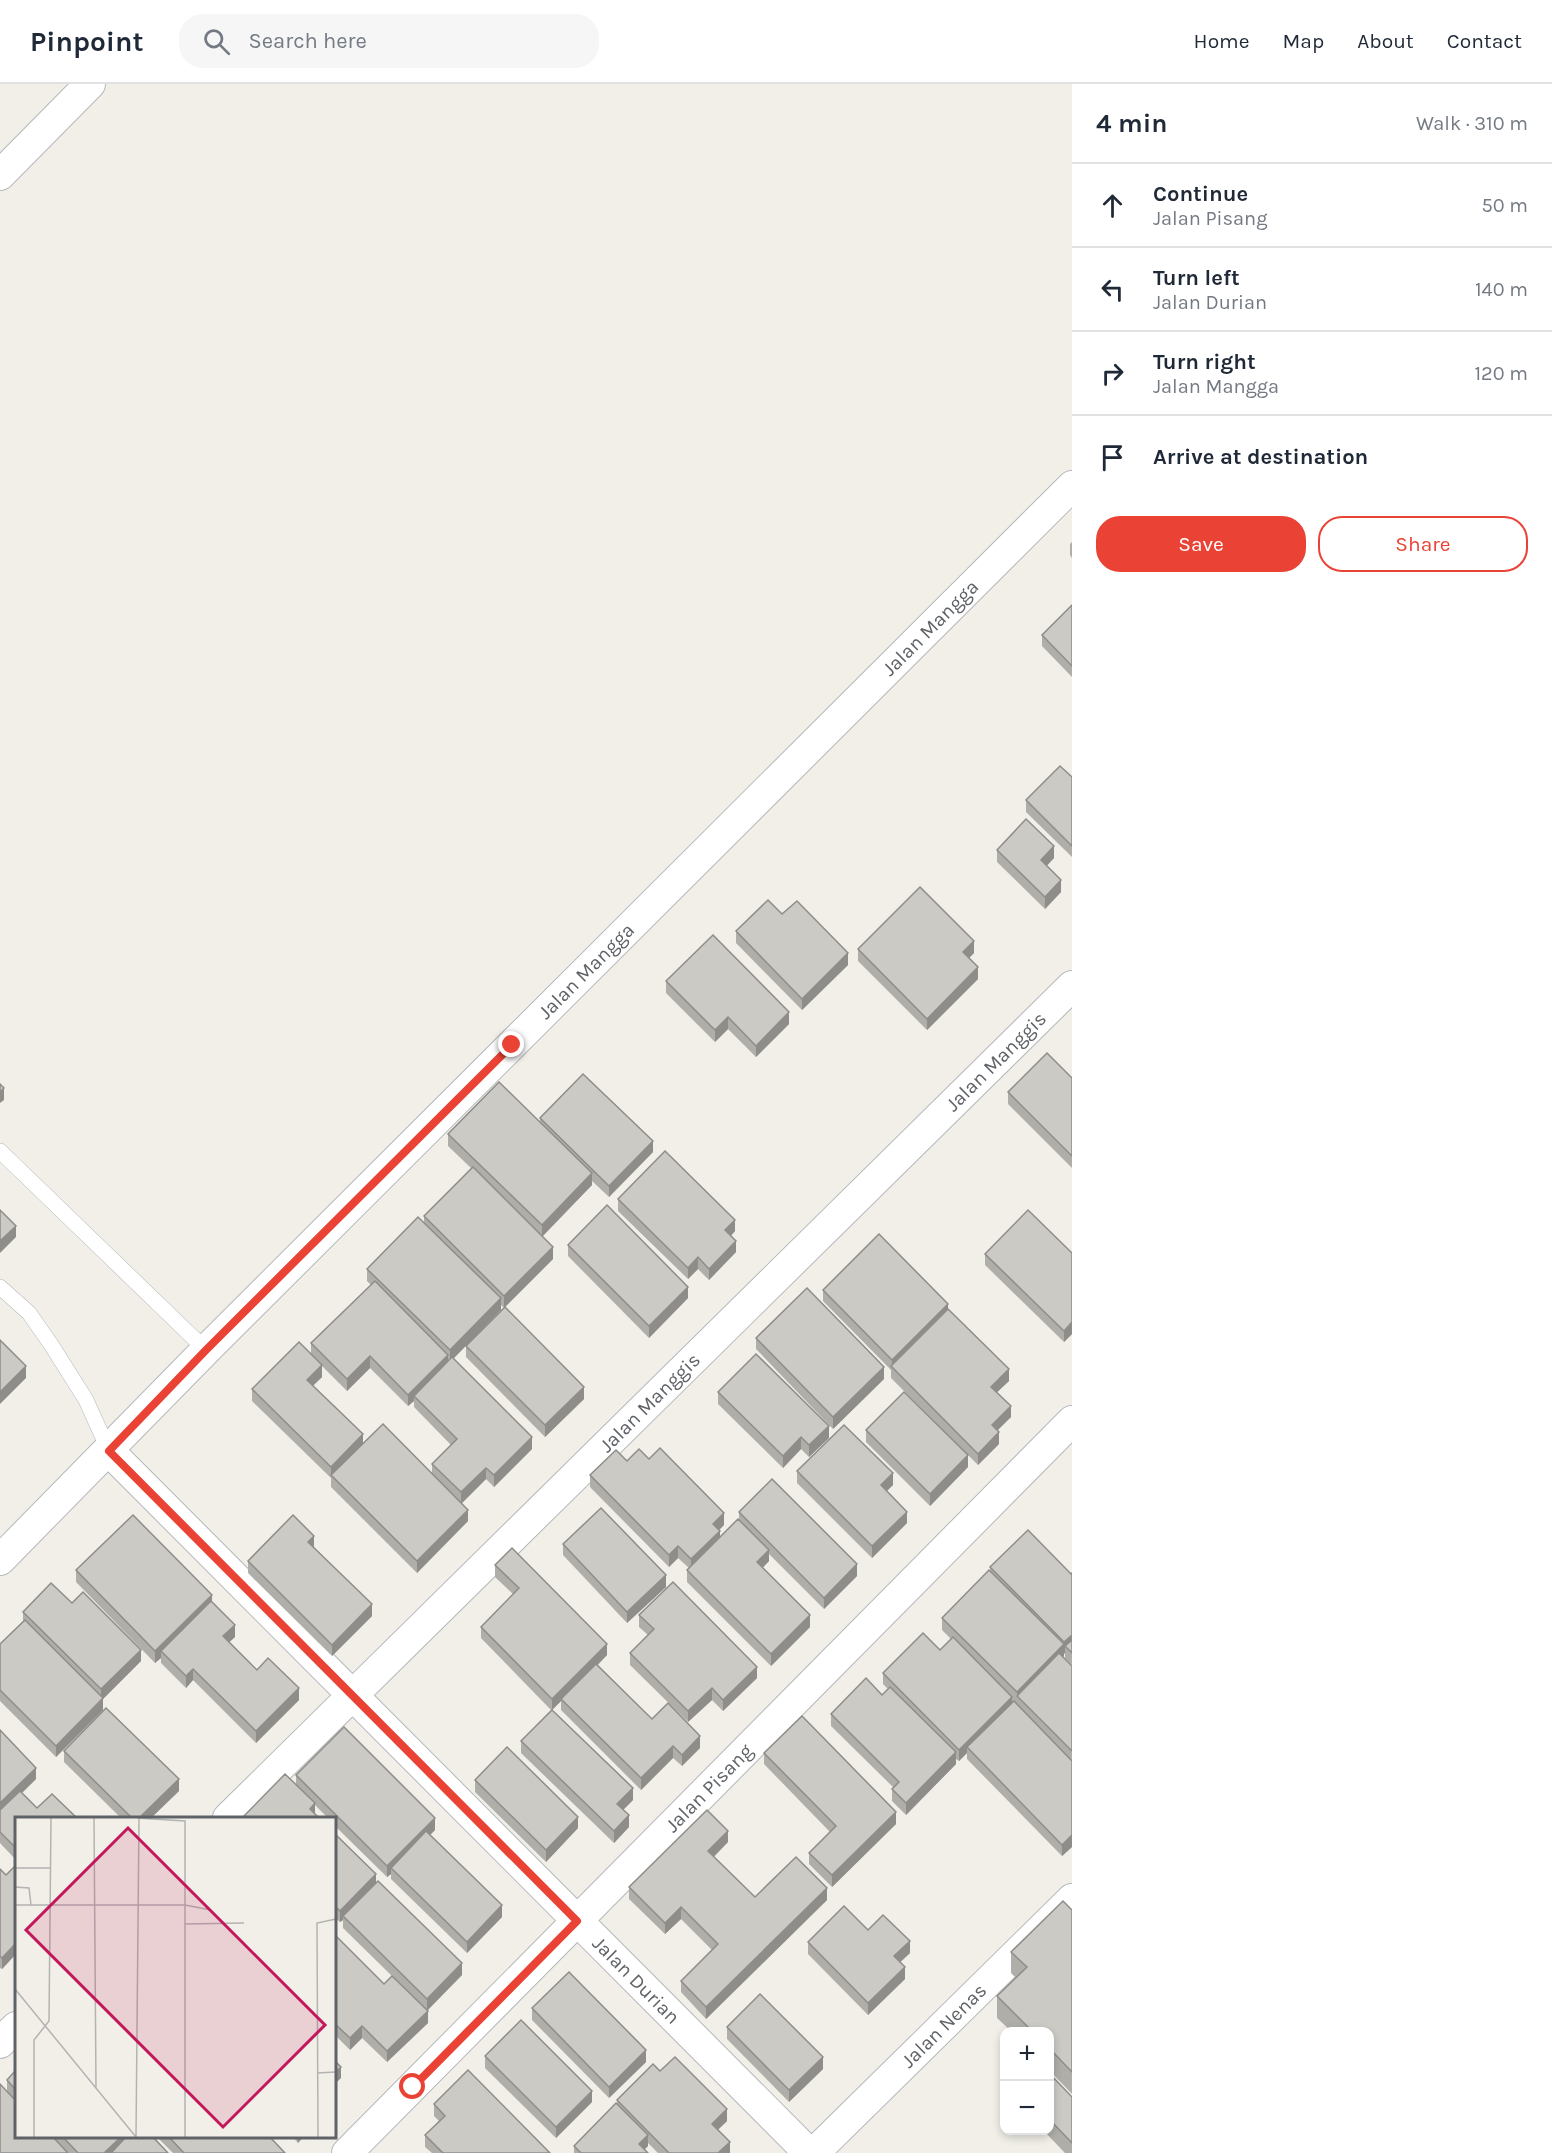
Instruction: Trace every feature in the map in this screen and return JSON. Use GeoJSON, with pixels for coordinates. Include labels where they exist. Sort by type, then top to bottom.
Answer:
{"type":"FeatureCollection","features":[{"type":"Feature","properties":{"kind":"street"},"geometry":{"type":"LineString","coordinates":[[0,175],[90,84]]}},
{"type":"Feature","properties":{"kind":"street","name":"Jalan Mangga"},"geometry":{"type":"LineString","coordinates":[[0,1560],[206,1350],[1072,486]]}},
{"type":"Feature","properties":{"kind":"street","name":"Jalan Manggis"},"geometry":{"type":"LineString","coordinates":[[229,1817],[1072,986]]}},
{"type":"Feature","properties":{"kind":"street","name":"Jalan Pisang"},"geometry":{"type":"LineString","coordinates":[[347,2153],[1072,1421]]}},
{"type":"Feature","properties":{"kind":"street","name":"Jalan Durian"},"geometry":{"type":"LineString","coordinates":[[109,1451],[808,2153]]}},
{"type":"Feature","properties":{"kind":"street","name":"Jalan Nenas"},"geometry":{"type":"LineString","coordinates":[[814,2153],[1072,1899]]}},
{"type":"Feature","properties":{"kind":"street"},"geometry":{"type":"LineString","coordinates":[[0,2043],[15,2028]]}},
{"type":"Feature","properties":{"kind":"lane"},"geometry":{"type":"LineString","coordinates":[[0,1151],[206,1350]]}},
{"type":"Feature","properties":{"kind":"lane"},"geometry":{"type":"LineString","coordinates":[[0,1287],[29,1313],[52,1346],[86,1400],[109,1451]]}},
{"type":"Feature","properties":{"kind":"building"},"geometry":{"type":"Polygon","coordinates":[[[1072,605],[1072,666],[1042,635],[1072,605]]]}},
{"type":"Feature","properties":{"kind":"building"},"geometry":{"type":"Polygon","coordinates":[[[1060,766],[1072,777],[1072,846],[1026,800],[1060,766]]]}},
{"type":"Feature","properties":{"kind":"building"},"geometry":{"type":"Polygon","coordinates":[[[1026,819],[1054,846],[1041,860],[1061,880],[1045,897],[997,850],[1026,819]]]}},
{"type":"Feature","properties":{"kind":"building"},"geometry":{"type":"Polygon","coordinates":[[[920,887],[974,941],[963,952],[978,967],[927,1019],[858,949],[920,887]]]}},
{"type":"Feature","properties":{"kind":"building"},"geometry":{"type":"Polygon","coordinates":[[[768,900],[782,914],[797,901],[848,953],[802,999],[736,931],[768,900]]]}},
{"type":"Feature","properties":{"kind":"building"},"geometry":{"type":"Polygon","coordinates":[[[713,935],[789,1012],[756,1046],[728,1017],[715,1030],[666,981],[713,935]]]}},
{"type":"Feature","properties":{"kind":"building"},"geometry":{"type":"Polygon","coordinates":[[[1047,1053],[1072,1078],[1072,1156],[1008,1092],[1047,1053]]]}},
{"type":"Feature","properties":{"kind":"building"},"geometry":{"type":"Polygon","coordinates":[[[583,1074],[653,1141],[609,1186],[540,1118],[583,1074]]]}},
{"type":"Feature","properties":{"kind":"building"},"geometry":{"type":"Polygon","coordinates":[[[499,1082],[592,1173],[542,1225],[448,1134],[499,1082]]]}},
{"type":"Feature","properties":{"kind":"building"},"geometry":{"type":"Polygon","coordinates":[[[665,1151],[735,1220],[725,1230],[736,1241],[709,1269],[698,1257],[688,1268],[618,1199],[665,1151]]]}},
{"type":"Feature","properties":{"kind":"building"},"geometry":{"type":"Polygon","coordinates":[[[473,1167],[553,1247],[504,1296],[424,1216],[473,1167]]]}},
{"type":"Feature","properties":{"kind":"building"},"geometry":{"type":"Polygon","coordinates":[[[607,1205],[688,1287],[649,1326],[568,1245],[607,1205]]]}},
{"type":"Feature","properties":{"kind":"building"},"geometry":{"type":"Polygon","coordinates":[[[0,1210],[16,1226],[0,1241],[0,1210]]]}},
{"type":"Feature","properties":{"kind":"building"},"geometry":{"type":"Polygon","coordinates":[[[1028,1210],[1072,1253],[1072,1322],[1064,1331],[985,1254],[1028,1210]]]}},
{"type":"Feature","properties":{"kind":"building"},"geometry":{"type":"Polygon","coordinates":[[[418,1217],[501,1298],[450,1350],[367,1269],[418,1217]]]}},
{"type":"Feature","properties":{"kind":"building"},"geometry":{"type":"Polygon","coordinates":[[[879,1234],[948,1304],[892,1360],[823,1290],[879,1234]]]}},
{"type":"Feature","properties":{"kind":"building"},"geometry":{"type":"Polygon","coordinates":[[[375,1281],[448,1355],[408,1395],[370,1356],[347,1379],[311,1343],[375,1281]]]}},
{"type":"Feature","properties":{"kind":"building"},"geometry":{"type":"Polygon","coordinates":[[[807,1288],[884,1367],[833,1417],[756,1338],[807,1288]]]}},
{"type":"Feature","properties":{"kind":"building"},"geometry":{"type":"Polygon","coordinates":[[[505,1307],[584,1387],[545,1425],[466,1346],[505,1307]]]}},
{"type":"Feature","properties":{"kind":"building"},"geometry":{"type":"Polygon","coordinates":[[[948,1309],[1009,1369],[991,1387],[1011,1406],[992,1425],[999,1432],[978,1454],[891,1366],[948,1309]]]}},
{"type":"Feature","properties":{"kind":"building"},"geometry":{"type":"Polygon","coordinates":[[[0,1340],[26,1366],[0,1392],[0,1340]]]}},
{"type":"Feature","properties":{"kind":"building"},"geometry":{"type":"Polygon","coordinates":[[[299,1342],[322,1365],[307,1380],[363,1434],[331,1467],[252,1389],[299,1342]]]}},
{"type":"Feature","properties":{"kind":"building"},"geometry":{"type":"Polygon","coordinates":[[[756,1354],[829,1426],[809,1445],[801,1437],[783,1456],[718,1392],[756,1354]]]}},
{"type":"Feature","properties":{"kind":"building"},"geometry":{"type":"Polygon","coordinates":[[[452,1357],[532,1437],[494,1475],[486,1468],[461,1492],[432,1464],[457,1439],[414,1396],[452,1357]]]}},
{"type":"Feature","properties":{"kind":"building"},"geometry":{"type":"Polygon","coordinates":[[[904,1392],[968,1455],[930,1494],[866,1430],[904,1392]]]}},
{"type":"Feature","properties":{"kind":"building"},"geometry":{"type":"Polygon","coordinates":[[[383,1424],[468,1510],[417,1561],[331,1475],[383,1424]]]}},
{"type":"Feature","properties":{"kind":"building"},"geometry":{"type":"Polygon","coordinates":[[[844,1425],[893,1473],[881,1485],[907,1512],[872,1546],[797,1471],[844,1425]]]}},
{"type":"Feature","properties":{"kind":"building"},"geometry":{"type":"Polygon","coordinates":[[[660,1448],[724,1513],[713,1524],[720,1531],[691,1559],[678,1546],[669,1555],[590,1475],[616,1450],[627,1461],[639,1449],[649,1459],[660,1448]]]}},
{"type":"Feature","properties":{"kind":"building"},"geometry":{"type":"Polygon","coordinates":[[[772,1479],[857,1564],[824,1598],[739,1512],[772,1479]]]}},
{"type":"Feature","properties":{"kind":"building"},"geometry":{"type":"Polygon","coordinates":[[[601,1508],[666,1575],[627,1612],[563,1544],[601,1508]]]}},
{"type":"Feature","properties":{"kind":"building"},"geometry":{"type":"Polygon","coordinates":[[[133,1515],[212,1595],[155,1651],[76,1570],[133,1515]]]}},
{"type":"Feature","properties":{"kind":"building"},"geometry":{"type":"Polygon","coordinates":[[[293,1515],[314,1536],[308,1542],[372,1604],[332,1645],[248,1561],[293,1515]]]}},
{"type":"Feature","properties":{"kind":"building"},"geometry":{"type":"Polygon","coordinates":[[[738,1519],[769,1550],[757,1562],[810,1615],[771,1654],[687,1570],[738,1519]]]}},
{"type":"Feature","properties":{"kind":"building"},"geometry":{"type":"Polygon","coordinates":[[[1028,1530],[1072,1573],[1072,1635],[1064,1642],[990,1567],[1028,1530]]]}},
{"type":"Feature","properties":{"kind":"building"},"geometry":{"type":"Polygon","coordinates":[[[512,1548],[607,1644],[552,1699],[481,1627],[519,1588],[495,1565],[512,1548]]]}},
{"type":"Feature","properties":{"kind":"building"},"geometry":{"type":"Polygon","coordinates":[[[989,1570],[1064,1644],[1017,1692],[942,1618],[989,1570]]]}},
{"type":"Feature","properties":{"kind":"building"},"geometry":{"type":"Polygon","coordinates":[[[673,1582],[757,1667],[723,1700],[712,1688],[688,1711],[630,1653],[654,1629],[639,1615],[673,1582]]]}},
{"type":"Feature","properties":{"kind":"building"},"geometry":{"type":"Polygon","coordinates":[[[51,1583],[72,1603],[83,1592],[141,1650],[101,1689],[23,1612],[51,1583]]]}},
{"type":"Feature","properties":{"kind":"building"},"geometry":{"type":"Polygon","coordinates":[[[211,1601],[235,1625],[223,1636],[257,1670],[268,1658],[299,1688],[256,1731],[193,1669],[186,1676],[161,1651],[211,1601]]]}},
{"type":"Feature","properties":{"kind":"building"},"geometry":{"type":"Polygon","coordinates":[[[25,1620],[103,1698],[56,1746],[0,1690],[0,1644],[25,1620]]]}},
{"type":"Feature","properties":{"kind":"building"},"geometry":{"type":"Polygon","coordinates":[[[923,1633],[940,1650],[953,1637],[1012,1697],[959,1750],[883,1673],[923,1633]]]}},
{"type":"Feature","properties":{"kind":"building"},"geometry":{"type":"Polygon","coordinates":[[[1072,1640],[1072,1653],[1065,1646],[1072,1640]]]}},
{"type":"Feature","properties":{"kind":"building"},"geometry":{"type":"Polygon","coordinates":[[[1059,1653],[1072,1666],[1072,1751],[1017,1696],[1059,1653]]]}},
{"type":"Feature","properties":{"kind":"building"},"geometry":{"type":"Polygon","coordinates":[[[596,1664],[652,1719],[668,1703],[700,1736],[682,1755],[673,1746],[641,1778],[561,1699],[596,1664]]]}},
{"type":"Feature","properties":{"kind":"building"},"geometry":{"type":"Polygon","coordinates":[[[866,1678],[882,1695],[890,1687],[956,1752],[906,1803],[892,1789],[899,1782],[831,1714],[866,1678]]]}},
{"type":"Feature","properties":{"kind":"building"},"geometry":{"type":"Polygon","coordinates":[[[1014,1701],[1072,1761],[1072,1835],[1062,1845],[967,1747],[1014,1701]]]}},
{"type":"Feature","properties":{"kind":"building"},"geometry":{"type":"Polygon","coordinates":[[[106,1708],[179,1779],[140,1817],[131,1817],[64,1751],[106,1708]]]}},
{"type":"Feature","properties":{"kind":"building"},"geometry":{"type":"Polygon","coordinates":[[[552,1710],[633,1788],[617,1804],[629,1815],[614,1831],[521,1741],[552,1710]]]}},
{"type":"Feature","properties":{"kind":"building"},"geometry":{"type":"Polygon","coordinates":[[[802,1716],[896,1812],[832,1875],[809,1853],[836,1826],[764,1753],[802,1716]]]}},
{"type":"Feature","properties":{"kind":"building"},"geometry":{"type":"Polygon","coordinates":[[[344,1727],[435,1818],[387,1866],[296,1775],[344,1727]]]}},
{"type":"Feature","properties":{"kind":"building"},"geometry":{"type":"Polygon","coordinates":[[[0,1730],[36,1768],[0,1803],[0,1730]]]}},
{"type":"Feature","properties":{"kind":"building"},"geometry":{"type":"Polygon","coordinates":[[[507,1747],[578,1817],[546,1850],[475,1780],[507,1747]]]}},
{"type":"Feature","properties":{"kind":"building"},"geometry":{"type":"Polygon","coordinates":[[[285,1774],[315,1803],[310,1809],[318,1817],[245,1817],[285,1774]]]}},
{"type":"Feature","properties":{"kind":"building"},"geometry":{"type":"Polygon","coordinates":[[[20,1791],[37,1808],[52,1794],[76,1817],[15,1817],[15,1847],[0,1832],[0,1810],[20,1791]]]}},
{"type":"Feature","properties":{"kind":"building"},"geometry":{"type":"Polygon","coordinates":[[[707,1810],[728,1831],[708,1851],[755,1897],[796,1857],[827,1888],[706,2007],[681,1981],[718,1944],[681,1907],[665,1923],[629,1887],[707,1810]]]}},
{"type":"Feature","properties":{"kind":"building"},"geometry":{"type":"Polygon","coordinates":[[[426,1831],[502,1905],[467,1942],[391,1868],[426,1831]]]}},
{"type":"Feature","properties":{"kind":"building"},"geometry":{"type":"Polygon","coordinates":[[[336,1835],[376,1874],[340,1911],[336,1907],[336,1835]]]}},
{"type":"Feature","properties":{"kind":"building"},"geometry":{"type":"Polygon","coordinates":[[[15,1866],[15,1944],[2,1958],[0,1956],[0,1869],[6,1875],[15,1866]]]}},
{"type":"Feature","properties":{"kind":"building"},"geometry":{"type":"Polygon","coordinates":[[[378,1881],[462,1963],[427,1999],[343,1916],[378,1881]]]}},
{"type":"Feature","properties":{"kind":"building"},"geometry":{"type":"Polygon","coordinates":[[[1063,1901],[1072,1910],[1072,2072],[1054,2053],[1054,2027],[1028,2027],[997,1996],[1027,1967],[1011,1952],[1063,1901]]]}},
{"type":"Feature","properties":{"kind":"building"},"geometry":{"type":"Polygon","coordinates":[[[844,1906],[868,1930],[883,1915],[910,1941],[894,1956],[905,1967],[868,2003],[808,1942],[844,1906]]]}},
{"type":"Feature","properties":{"kind":"building"},"geometry":{"type":"Polygon","coordinates":[[[336,1936],[384,1984],[392,1976],[428,2011],[387,2051],[362,2026],[350,2038],[336,2025],[336,1936]]]}},
{"type":"Feature","properties":{"kind":"building"},"geometry":{"type":"Polygon","coordinates":[[[569,1972],[646,2050],[609,2087],[532,2008],[569,1972]]]}},
{"type":"Feature","properties":{"kind":"building"},"geometry":{"type":"Polygon","coordinates":[[[760,1994],[823,2057],[789,2090],[727,2027],[760,1994]]]}},
{"type":"Feature","properties":{"kind":"building"},"geometry":{"type":"Polygon","coordinates":[[[521,2020],[592,2091],[556,2127],[485,2056],[521,2020]]]}},
{"type":"Feature","properties":{"kind":"building"},"geometry":{"type":"Polygon","coordinates":[[[675,2057],[727,2109],[712,2124],[730,2142],[718,2153],[669,2153],[617,2100],[653,2064],[660,2071],[675,2057]]]}},
{"type":"Feature","properties":{"kind":"building"},"geometry":{"type":"Polygon","coordinates":[[[336,2062],[341,2067],[336,2071],[336,2062]]]}},
{"type":"Feature","properties":{"kind":"building"},"geometry":{"type":"Polygon","coordinates":[[[468,2070],[550,2153],[443,2153],[425,2135],[445,2116],[434,2104],[468,2070]]]}},
{"type":"Feature","properties":{"kind":"building"},"geometry":{"type":"Polygon","coordinates":[[[15,2071],[15,2089],[7,2080],[15,2071]]]}},
{"type":"Feature","properties":{"kind":"building"},"geometry":{"type":"Polygon","coordinates":[[[1054,2078],[1072,2097],[1072,2143],[1054,2124],[1054,2078]]]}},
{"type":"Feature","properties":{"kind":"building"},"geometry":{"type":"Polygon","coordinates":[[[0,2084],[15,2100],[15,2138],[54,2138],[68,2153],[0,2153],[0,2084]]]}},
{"type":"Feature","properties":{"kind":"building"},"geometry":{"type":"Polygon","coordinates":[[[616,2103],[648,2135],[639,2144],[648,2153],[581,2153],[574,2146],[616,2103]]]}},
{"type":"Feature","properties":{"kind":"building"},"geometry":{"type":"Polygon","coordinates":[[[64,2138],[120,2138],[104,2153],[78,2153],[64,2138]]]}},
{"type":"Feature","properties":{"kind":"building"},"geometry":{"type":"Polygon","coordinates":[[[125,2138],[154,2138],[168,2153],[111,2153],[125,2138]]]}},
{"type":"Feature","properties":{"kind":"building"},"geometry":{"type":"Polygon","coordinates":[[[170,2138],[271,2138],[285,2153],[184,2153],[170,2138]]]}},
{"type":"Feature","properties":{"kind":"route"},"geometry":{"type":"LineString","coordinates":[[413,2087],[577,1921],[109,1451],[206,1350],[512,1045]]}}]}
